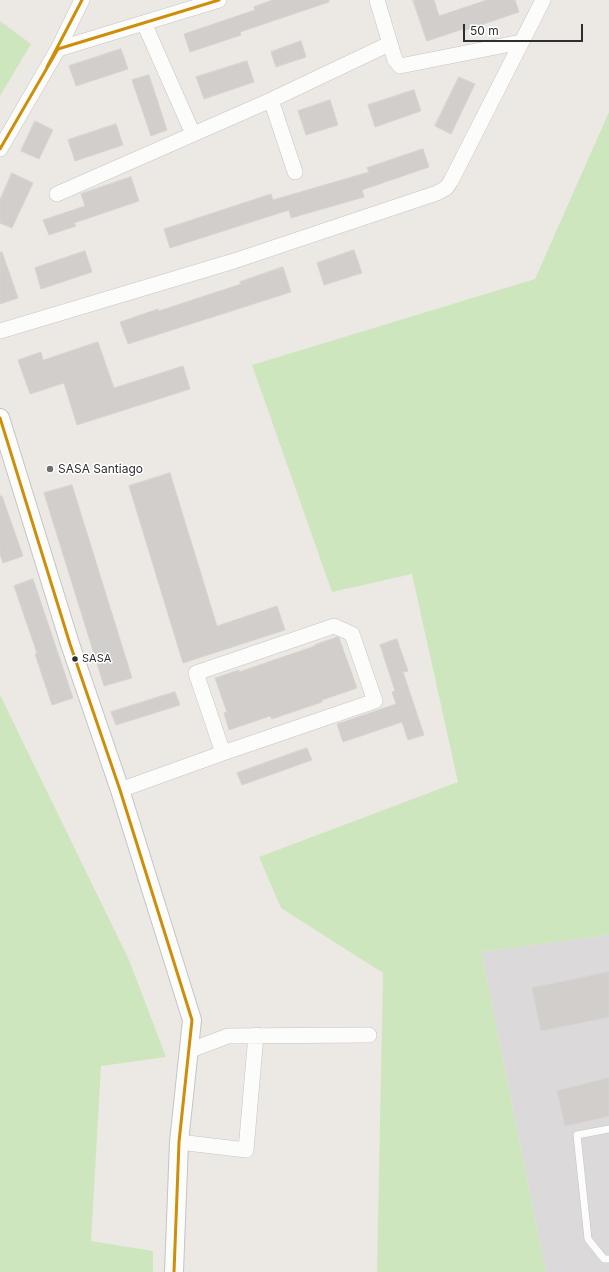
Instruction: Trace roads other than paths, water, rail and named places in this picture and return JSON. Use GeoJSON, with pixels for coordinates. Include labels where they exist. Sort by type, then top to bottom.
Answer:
{"type":"FeatureCollection","features":[{"type":"Feature","properties":{"kind":"street"},"geometry":{"type":"LineString","coordinates":[[0,148],[58,49],[82,0]]}},
{"type":"Feature","properties":{"kind":"street"},"geometry":{"type":"LineString","coordinates":[[58,49],[219,0]]}},
{"type":"Feature","properties":{"kind":"street"},"geometry":{"type":"LineString","coordinates":[[377,0],[389,44],[395,60],[400,66],[521,42]]}},
{"type":"Feature","properties":{"kind":"street"},"geometry":{"type":"LineString","coordinates":[[0,331],[234,261],[437,193],[446,188],[451,181],[542,0]]}},
{"type":"Feature","properties":{"kind":"street"},"geometry":{"type":"LineString","coordinates":[[144,23],[193,134]]}},
{"type":"Feature","properties":{"kind":"street"},"geometry":{"type":"LineString","coordinates":[[57,194],[271,100],[389,44]]}},
{"type":"Feature","properties":{"kind":"street"},"geometry":{"type":"LineString","coordinates":[[271,100],[295,172]]}},
{"type":"Feature","properties":{"kind":"street"},"geometry":{"type":"LineString","coordinates":[[0,418],[70,644],[120,790],[192,1020],[179,1142],[174,1272]]}},
{"type":"Feature","properties":{"kind":"street"},"geometry":{"type":"LineString","coordinates":[[120,790],[375,701],[352,634],[334,626],[196,673],[223,753]]}},
{"type":"Feature","properties":{"kind":"street"},"geometry":{"type":"LineString","coordinates":[[179,1142],[246,1150],[256,1035]]}},
{"type":"Feature","properties":{"kind":"street"},"geometry":{"type":"LineString","coordinates":[[188,1051],[228,1036],[368,1035]]}},
{"type":"Feature","properties":{"kind":"lane"},"geometry":{"type":"LineString","coordinates":[[609,1129],[576,1135],[588,1239],[604,1259],[609,1259]]}},
{"type":"Feature","properties":{"kind":"place","name":"SASA Santiago"},"geometry":{"type":"Point","coordinates":[50,469]}},
{"type":"Feature","properties":{"kind":"place","name":"SASA"},"geometry":{"type":"Point","coordinates":[75,659]}}]}
